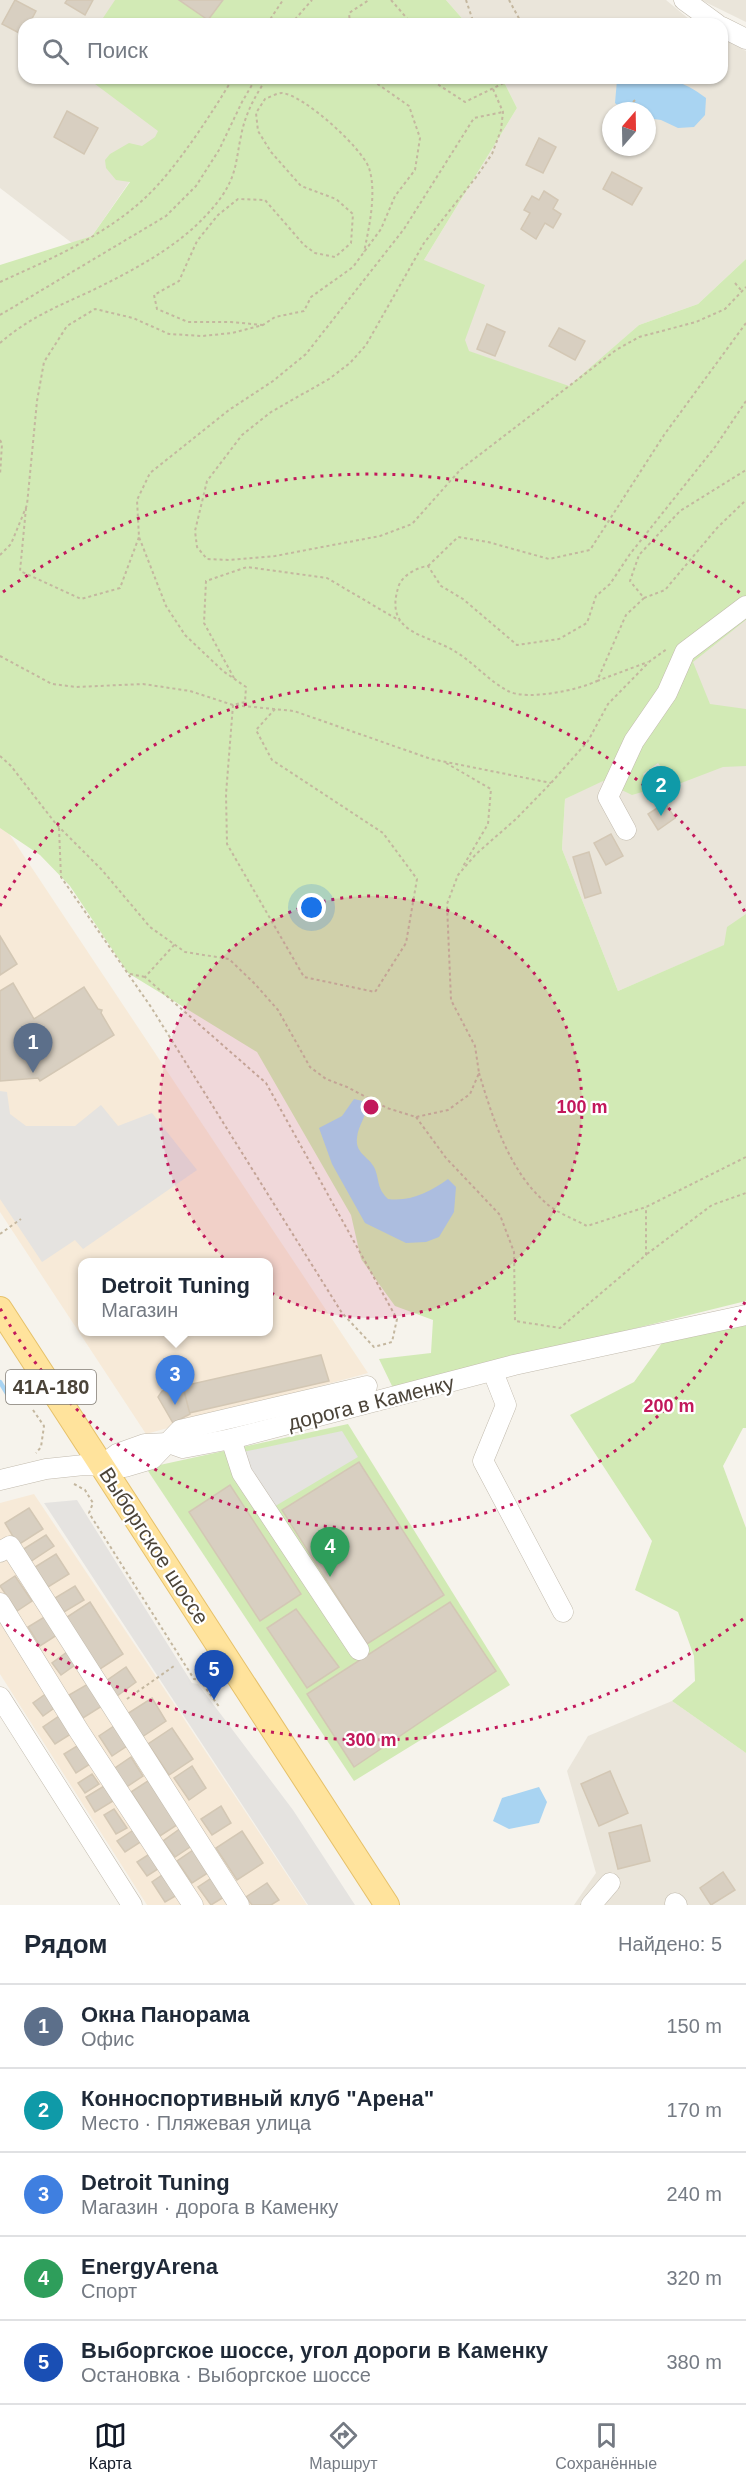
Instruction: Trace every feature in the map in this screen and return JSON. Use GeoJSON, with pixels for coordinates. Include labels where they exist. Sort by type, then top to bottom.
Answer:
{"type":"FeatureCollection","features":[{"type":"Feature","properties":{"kind":"main road","name":"Выборгское шоссе"},"geometry":{"type":"LineString","coordinates":[[0,1309],[85,1471],[387,1905]]}},
{"type":"Feature","properties":{"kind":"main road","name":"Выборгское шоссе"},"geometry":{"type":"LineString","coordinates":[[0,1336],[85,1471],[369,1905]]}},
{"type":"Feature","properties":{"kind":"street"},"geometry":{"type":"LineString","coordinates":[[684,0],[709,18]]}},
{"type":"Feature","properties":{"kind":"street"},"geometry":{"type":"LineString","coordinates":[[728,30],[746,39]]}},
{"type":"Feature","properties":{"kind":"street"},"geometry":{"type":"LineString","coordinates":[[626,830],[608,797],[634,741],[667,693],[685,652],[746,606]]}},
{"type":"Feature","properties":{"kind":"street","name":"дорога в Каменку"},"geometry":{"type":"LineString","coordinates":[[169,1443],[183,1448],[231,1438],[493,1372],[746,1315]]}},
{"type":"Feature","properties":{"kind":"street"},"geometry":{"type":"LineString","coordinates":[[493,1372],[506,1405],[483,1461],[563,1612]]}},
{"type":"Feature","properties":{"kind":"street"},"geometry":{"type":"LineString","coordinates":[[0,1480],[46,1469],[85,1471],[125,1467],[152,1459],[180,1430],[367,1386]]}},
{"type":"Feature","properties":{"kind":"street"},"geometry":{"type":"LineString","coordinates":[[231,1438],[242,1473],[359,1650]]}},
{"type":"Feature","properties":{"kind":"street"},"geometry":{"type":"LineString","coordinates":[[0,1552],[10,1546],[239,1905]]}},
{"type":"Feature","properties":{"kind":"street"},"geometry":{"type":"LineString","coordinates":[[0,1603],[193,1905]]}},
{"type":"Feature","properties":{"kind":"street"},"geometry":{"type":"LineString","coordinates":[[0,1697],[132,1905]]}},
{"type":"Feature","properties":{"kind":"street"},"geometry":{"type":"LineString","coordinates":[[591,1905],[610,1883]]}},
{"type":"Feature","properties":{"kind":"path"},"geometry":{"type":"LineString","coordinates":[[271,18],[284,0]]}},
{"type":"Feature","properties":{"kind":"path"},"geometry":{"type":"LineString","coordinates":[[296,18],[312,0]]}},
{"type":"Feature","properties":{"kind":"path"},"geometry":{"type":"LineString","coordinates":[[349,18],[349,13],[369,0]]}},
{"type":"Feature","properties":{"kind":"path"},"geometry":{"type":"LineString","coordinates":[[391,0],[407,18]]}},
{"type":"Feature","properties":{"kind":"path"},"geometry":{"type":"LineString","coordinates":[[466,0],[472,18]]}},
{"type":"Feature","properties":{"kind":"path"},"geometry":{"type":"LineString","coordinates":[[509,0],[519,18]]}},
{"type":"Feature","properties":{"kind":"path"},"geometry":{"type":"LineString","coordinates":[[0,282],[91,237],[123,216],[147,196],[176,162],[229,84]]}},
{"type":"Feature","properties":{"kind":"path"},"geometry":{"type":"LineString","coordinates":[[0,315],[166,216],[196,186],[219,150],[252,84]]}},
{"type":"Feature","properties":{"kind":"path"},"geometry":{"type":"LineString","coordinates":[[0,343],[17,328],[55,307],[92,291],[177,244],[223,195],[238,166],[241,135],[251,103],[263,84]]}},
{"type":"Feature","properties":{"kind":"path"},"geometry":{"type":"LineString","coordinates":[[139,537],[120,588],[81,599],[20,571],[37,401],[44,362],[66,326],[95,309],[133,318],[169,334],[202,336],[232,333],[263,325],[275,317],[304,311],[311,297],[353,267],[381,229],[395,196],[415,170],[420,138],[409,106],[378,84]]}},
{"type":"Feature","properties":{"kind":"path"},"geometry":{"type":"LineString","coordinates":[[437,84],[465,102],[503,84]]}},
{"type":"Feature","properties":{"kind":"path"},"geometry":{"type":"LineString","coordinates":[[493,89],[503,112],[501,130],[492,153],[477,176],[424,243],[366,345],[350,363],[271,412],[242,435],[207,481],[195,531],[197,547],[207,559],[229,561],[275,556],[380,536],[412,524],[461,469],[616,350],[639,337],[696,322],[725,309],[746,286]]}},
{"type":"Feature","properties":{"kind":"path"},"geometry":{"type":"LineString","coordinates":[[263,325],[188,322],[156,309],[154,295],[179,281],[197,241],[218,215],[238,199],[265,200],[304,245],[315,253],[334,257],[351,243],[353,214],[336,199],[301,186],[282,166],[258,131],[256,113],[265,99],[282,93],[303,102],[358,149],[369,169],[372,200],[364,252]]}},
{"type":"Feature","properties":{"kind":"path"},"geometry":{"type":"LineString","coordinates":[[233,705],[245,702],[246,687],[185,635],[166,606],[139,537],[137,500],[150,473],[229,410],[273,381],[306,354],[354,294],[378,259],[404,229],[474,118],[503,112]]}},
{"type":"Feature","properties":{"kind":"path"},"geometry":{"type":"LineString","coordinates":[[735,283],[741,290]]}},
{"type":"Feature","properties":{"kind":"path"},"geometry":{"type":"LineString","coordinates":[[400,621],[395,602],[400,582],[417,567],[428,566],[458,537],[488,542],[549,559],[590,550],[664,435],[746,323]]}},
{"type":"Feature","properties":{"kind":"path"},"geometry":{"type":"LineString","coordinates":[[742,329],[746,333]]}},
{"type":"Feature","properties":{"kind":"path"},"geometry":{"type":"LineString","coordinates":[[428,566],[441,586],[463,599],[518,645],[559,639],[586,623],[596,596],[610,584],[630,554],[715,447],[746,401]]}},
{"type":"Feature","properties":{"kind":"path"},"geometry":{"type":"LineString","coordinates":[[0,440],[2,444],[0,475]]}},
{"type":"Feature","properties":{"kind":"path"},"geometry":{"type":"LineString","coordinates":[[644,598],[630,581],[639,555],[680,511],[746,470]]}},
{"type":"Feature","properties":{"kind":"path"},"geometry":{"type":"LineString","coordinates":[[597,681],[626,615],[644,598],[665,590],[717,528],[746,500]]}},
{"type":"Feature","properties":{"kind":"path"},"geometry":{"type":"LineString","coordinates":[[0,555],[11,544],[27,506]]}},
{"type":"Feature","properties":{"kind":"path"},"geometry":{"type":"LineString","coordinates":[[235,679],[204,624],[206,581],[247,567],[327,578],[400,621],[417,636],[456,651],[509,692],[533,695],[581,689],[650,661]]}},
{"type":"Feature","properties":{"kind":"path"},"geometry":{"type":"LineString","coordinates":[[458,875],[476,854],[516,819],[551,783],[588,741],[608,704],[650,661],[667,649]]}},
{"type":"Feature","properties":{"kind":"path"},"geometry":{"type":"LineString","coordinates":[[0,657],[52,684],[76,687],[143,684],[190,691],[233,705],[294,711],[443,761],[551,783]]}},
{"type":"Feature","properties":{"kind":"path"},"geometry":{"type":"LineString","coordinates":[[233,705],[226,794],[227,844],[304,977],[375,992],[406,943],[417,879],[383,833],[272,760],[256,730],[275,709]]}},
{"type":"Feature","properties":{"kind":"path"},"geometry":{"type":"LineString","coordinates":[[0,756],[11,766],[59,828],[102,870],[150,927],[185,952],[230,958],[278,1010],[310,1067],[326,1079],[387,1108],[416,1118],[448,1110],[470,1094],[479,1073]]}},
{"type":"Feature","properties":{"kind":"path"},"geometry":{"type":"LineString","coordinates":[[443,761],[490,789],[488,824],[458,875],[447,904],[450,1000],[475,1047],[479,1073],[494,1124],[522,1175],[547,1204],[587,1226],[646,1207],[746,1157]]}},
{"type":"Feature","properties":{"kind":"path"},"geometry":{"type":"LineString","coordinates":[[59,828],[61,877],[129,973],[342,1313],[374,1347],[392,1342],[397,1319],[266,1083],[145,977],[129,973]]}},
{"type":"Feature","properties":{"kind":"path"},"geometry":{"type":"LineString","coordinates":[[145,977],[175,944]]}},
{"type":"Feature","properties":{"kind":"path"},"geometry":{"type":"LineString","coordinates":[[416,1118],[446,1158],[500,1215],[514,1252],[515,1321],[560,1328],[646,1255],[712,1205],[746,1193]]}},
{"type":"Feature","properties":{"kind":"path"},"geometry":{"type":"LineString","coordinates":[[646,1207],[646,1255]]}},
{"type":"Feature","properties":{"kind":"path"},"geometry":{"type":"LineString","coordinates":[[0,1234],[21,1220]]}},
{"type":"Feature","properties":{"kind":"path"},"geometry":{"type":"LineString","coordinates":[[28,1455],[38,1452],[44,1436],[44,1426],[33,1410]]}},
{"type":"Feature","properties":{"kind":"path"},"geometry":{"type":"LineString","coordinates":[[85,1471],[85,1490],[93,1503],[89,1513],[194,1679],[200,1680],[220,1708]]}},
{"type":"Feature","properties":{"kind":"shaded area"},"geometry":{"type":"Polygon","coordinates":[[[0,0],[255,0],[242,18],[18,18],[18,84],[197,84],[92,236],[72,243],[0,188],[0,0]]]}},
{"type":"Feature","properties":{"kind":"shaded area"},"geometry":{"type":"Polygon","coordinates":[[[446,0],[666,0],[688,18],[462,18],[446,0]]]}},
{"type":"Feature","properties":{"kind":"shaded area"},"geometry":{"type":"Polygon","coordinates":[[[701,0],[746,0],[746,22],[701,0]]]}},
{"type":"Feature","properties":{"kind":"shaded area"},"geometry":{"type":"Polygon","coordinates":[[[728,41],[746,51],[746,259],[698,304],[639,325],[569,387],[462,349],[424,260],[517,108],[505,84],[728,84],[728,41]]]}},
{"type":"Feature","properties":{"kind":"shaded area"},"geometry":{"type":"Polygon","coordinates":[[[746,620],[746,936],[618,991],[562,849],[565,799],[608,777],[695,659],[746,620]]]}},
{"type":"Feature","properties":{"kind":"shaded area"},"geometry":{"type":"Polygon","coordinates":[[[0,820],[368,1373],[146,1434],[82,1336],[273,1336],[273,1258],[78,1258],[78,1331],[0,1212],[0,820]]]}},
{"type":"Feature","properties":{"kind":"shaded area"},"geometry":{"type":"Polygon","coordinates":[[[0,1091],[7,1092],[10,1114],[26,1126],[75,1126],[101,1105],[118,1126],[152,1113],[197,1170],[83,1249],[75,1240],[42,1262],[0,1199],[0,1091]]]}},
{"type":"Feature","properties":{"kind":"shaded area"},"geometry":{"type":"Polygon","coordinates":[[[342,1431],[358,1457],[272,1508],[246,1472],[243,1452],[342,1431]]]}},
{"type":"Feature","properties":{"kind":"shaded area"},"geometry":{"type":"Polygon","coordinates":[[[34,1494],[307,1905],[147,1905],[0,1674],[0,1503],[34,1494]]]}},
{"type":"Feature","properties":{"kind":"shaded area"},"geometry":{"type":"Polygon","coordinates":[[[77,1500],[192,1683],[198,1684],[293,1810],[355,1905],[308,1905],[44,1503],[77,1500]]]}},
{"type":"Feature","properties":{"kind":"shaded area"},"geometry":{"type":"Polygon","coordinates":[[[672,1701],[746,1753],[746,1905],[574,1905],[596,1873],[567,1771],[588,1736],[672,1701]]]}},
{"type":"Feature","properties":{"kind":"green space"},"geometry":{"type":"Polygon","coordinates":[[[115,0],[446,0],[462,18],[103,18],[115,0]]]}},
{"type":"Feature","properties":{"kind":"green space"},"geometry":{"type":"Polygon","coordinates":[[[95,84],[505,84],[517,108],[424,260],[485,285],[465,340],[469,351],[569,386],[639,325],[698,304],[746,259],[746,620],[693,662],[710,704],[746,709],[746,766],[723,767],[676,785],[658,763],[643,774],[649,790],[632,795],[603,781],[565,799],[562,849],[618,991],[724,945],[727,927],[746,914],[746,1301],[393,1388],[379,1359],[431,1353],[433,1320],[395,1306],[361,1259],[351,1215],[257,1052],[128,973],[70,886],[40,855],[0,828],[0,265],[92,236],[130,182],[116,180],[106,168],[105,160],[110,154],[129,143],[142,146],[155,137],[158,131],[95,84]]]}},
{"type":"Feature","properties":{"kind":"green space"},"geometry":{"type":"Polygon","coordinates":[[[746,1322],[746,1428],[743,1428],[723,1466],[746,1528],[746,1753],[672,1701],[695,1681],[694,1656],[678,1612],[635,1590],[652,1541],[570,1415],[634,1382],[662,1343],[746,1322]]]}},
{"type":"Feature","properties":{"kind":"green space"},"geometry":{"type":"Polygon","coordinates":[[[348,1424],[510,1685],[354,1781],[146,1468],[348,1424]]]}},
{"type":"Feature","properties":{"kind":"water"},"geometry":{"type":"Polygon","coordinates":[[[617,84],[682,84],[706,98],[705,115],[694,127],[678,128],[656,119],[656,102],[615,102],[617,84]]]}},
{"type":"Feature","properties":{"kind":"water"},"geometry":{"type":"Polygon","coordinates":[[[354,1099],[367,1102],[366,1112],[358,1133],[358,1148],[373,1165],[380,1188],[388,1199],[404,1199],[420,1195],[448,1179],[456,1187],[454,1212],[439,1237],[426,1242],[406,1243],[365,1223],[332,1164],[319,1128],[342,1116],[354,1099]]]}},
{"type":"Feature","properties":{"kind":"water"},"geometry":{"type":"Polygon","coordinates":[[[539,1787],[547,1802],[539,1823],[509,1829],[493,1821],[502,1798],[539,1787]]]}},
{"type":"Feature","properties":{"kind":"building"},"geometry":{"type":"Polygon","coordinates":[[[15,0],[36,11],[32,18],[18,18],[18,32],[2,24],[15,0]]]}},
{"type":"Feature","properties":{"kind":"building"},"geometry":{"type":"Polygon","coordinates":[[[67,0],[93,0],[85,15],[65,3],[67,0]]]}},
{"type":"Feature","properties":{"kind":"building"},"geometry":{"type":"Polygon","coordinates":[[[179,0],[223,0],[210,18],[205,18],[179,0]]]}},
{"type":"Feature","properties":{"kind":"building"},"geometry":{"type":"Polygon","coordinates":[[[67,111],[98,128],[84,154],[54,137],[67,111]]]}},
{"type":"Feature","properties":{"kind":"building"},"geometry":{"type":"Polygon","coordinates":[[[539,138],[556,147],[543,173],[526,165],[539,138]]]}},
{"type":"Feature","properties":{"kind":"building"},"geometry":{"type":"Polygon","coordinates":[[[612,172],[642,188],[632,205],[603,189],[612,172]]]}},
{"type":"Feature","properties":{"kind":"building"},"geometry":{"type":"Polygon","coordinates":[[[544,191],[558,200],[553,209],[561,214],[553,228],[545,223],[536,239],[521,229],[530,213],[524,210],[532,196],[539,200],[544,191]]]}},
{"type":"Feature","properties":{"kind":"building"},"geometry":{"type":"Polygon","coordinates":[[[487,324],[505,332],[495,356],[477,349],[487,324]]]}},
{"type":"Feature","properties":{"kind":"building"},"geometry":{"type":"Polygon","coordinates":[[[559,328],[585,341],[575,360],[549,346],[559,328]]]}},
{"type":"Feature","properties":{"kind":"building"},"geometry":{"type":"Polygon","coordinates":[[[665,803],[675,818],[658,830],[648,814],[665,803]]]}},
{"type":"Feature","properties":{"kind":"building"},"geometry":{"type":"Polygon","coordinates":[[[611,834],[623,856],[606,865],[594,843],[611,834]]]}},
{"type":"Feature","properties":{"kind":"building"},"geometry":{"type":"Polygon","coordinates":[[[589,852],[601,893],[585,898],[573,857],[589,852]]]}},
{"type":"Feature","properties":{"kind":"building"},"geometry":{"type":"Polygon","coordinates":[[[0,936],[17,964],[0,975],[0,936]]]}},
{"type":"Feature","properties":{"kind":"building"},"geometry":{"type":"Polygon","coordinates":[[[13,983],[34,1019],[84,987],[98,1009],[102,1010],[101,1013],[114,1035],[40,1081],[38,1078],[0,1081],[0,991],[13,983]]]}},
{"type":"Feature","properties":{"kind":"building"},"geometry":{"type":"Polygon","coordinates":[[[321,1355],[329,1381],[189,1413],[183,1386],[321,1355]]]}},
{"type":"Feature","properties":{"kind":"building"},"geometry":{"type":"Polygon","coordinates":[[[182,1384],[190,1414],[173,1423],[158,1397],[162,1391],[182,1384]]]}},
{"type":"Feature","properties":{"kind":"building"},"geometry":{"type":"Polygon","coordinates":[[[359,1462],[444,1595],[367,1644],[282,1510],[359,1462]]]}},
{"type":"Feature","properties":{"kind":"building"},"geometry":{"type":"Polygon","coordinates":[[[230,1485],[301,1594],[260,1621],[189,1512],[230,1485]]]}},
{"type":"Feature","properties":{"kind":"building"},"geometry":{"type":"Polygon","coordinates":[[[29,1508],[43,1529],[18,1545],[5,1523],[29,1508]]]}},
{"type":"Feature","properties":{"kind":"building"},"geometry":{"type":"Polygon","coordinates":[[[46,1535],[54,1546],[30,1562],[22,1550],[46,1535]]]}},
{"type":"Feature","properties":{"kind":"building"},"geometry":{"type":"Polygon","coordinates":[[[56,1554],[69,1574],[48,1587],[35,1567],[56,1554]]]}},
{"type":"Feature","properties":{"kind":"building"},"geometry":{"type":"Polygon","coordinates":[[[15,1576],[32,1601],[17,1611],[0,1586],[15,1576]]]}},
{"type":"Feature","properties":{"kind":"building"},"geometry":{"type":"Polygon","coordinates":[[[75,1586],[84,1600],[64,1612],[55,1598],[75,1586]]]}},
{"type":"Feature","properties":{"kind":"building"},"geometry":{"type":"Polygon","coordinates":[[[90,1602],[123,1654],[97,1671],[64,1619],[90,1602]]]}},
{"type":"Feature","properties":{"kind":"building"},"geometry":{"type":"Polygon","coordinates":[[[450,1602],[496,1671],[354,1767],[307,1694],[450,1602]]]}},
{"type":"Feature","properties":{"kind":"building"},"geometry":{"type":"Polygon","coordinates":[[[296,1609],[339,1667],[307,1688],[267,1628],[296,1609]]]}},
{"type":"Feature","properties":{"kind":"building"},"geometry":{"type":"Polygon","coordinates":[[[46,1616],[57,1635],[40,1646],[28,1627],[46,1616]]]}},
{"type":"Feature","properties":{"kind":"building"},"geometry":{"type":"Polygon","coordinates":[[[67,1652],[75,1665],[61,1675],[52,1663],[67,1652]]]}},
{"type":"Feature","properties":{"kind":"building"},"geometry":{"type":"Polygon","coordinates":[[[126,1667],[136,1682],[117,1696],[106,1681],[126,1667]]]}},
{"type":"Feature","properties":{"kind":"building"},"geometry":{"type":"Polygon","coordinates":[[[88,1684],[102,1706],[83,1718],[69,1695],[88,1684]]]}},
{"type":"Feature","properties":{"kind":"building"},"geometry":{"type":"Polygon","coordinates":[[[47,1693],[57,1706],[43,1716],[33,1703],[47,1693]]]}},
{"type":"Feature","properties":{"kind":"building"},"geometry":{"type":"Polygon","coordinates":[[[152,1698],[166,1721],[142,1737],[127,1714],[152,1698]]]}},
{"type":"Feature","properties":{"kind":"building"},"geometry":{"type":"Polygon","coordinates":[[[62,1714],[74,1732],[55,1744],[43,1727],[62,1714]]]}},
{"type":"Feature","properties":{"kind":"building"},"geometry":{"type":"Polygon","coordinates":[[[114,1726],[127,1746],[112,1756],[99,1736],[114,1726]]]}},
{"type":"Feature","properties":{"kind":"building"},"geometry":{"type":"Polygon","coordinates":[[[172,1728],[193,1759],[169,1775],[148,1744],[172,1728]]]}},
{"type":"Feature","properties":{"kind":"building"},"geometry":{"type":"Polygon","coordinates":[[[77,1746],[90,1764],[76,1773],[64,1754],[77,1746]]]}},
{"type":"Feature","properties":{"kind":"building"},"geometry":{"type":"Polygon","coordinates":[[[131,1757],[143,1776],[125,1788],[112,1770],[131,1757]]]}},
{"type":"Feature","properties":{"kind":"building"},"geometry":{"type":"Polygon","coordinates":[[[192,1766],[206,1788],[189,1800],[174,1778],[192,1766]]]}},
{"type":"Feature","properties":{"kind":"building"},"geometry":{"type":"Polygon","coordinates":[[[610,1771],[628,1813],[599,1826],[581,1784],[610,1771]]]}},
{"type":"Feature","properties":{"kind":"building"},"geometry":{"type":"Polygon","coordinates":[[[92,1774],[99,1784],[85,1793],[78,1783],[92,1774]]]}},
{"type":"Feature","properties":{"kind":"building"},"geometry":{"type":"Polygon","coordinates":[[[154,1777],[183,1821],[160,1836],[131,1792],[154,1777]]]}},
{"type":"Feature","properties":{"kind":"building"},"geometry":{"type":"Polygon","coordinates":[[[104,1786],[113,1801],[95,1812],[86,1797],[104,1786]]]}},
{"type":"Feature","properties":{"kind":"building"},"geometry":{"type":"Polygon","coordinates":[[[221,1806],[231,1823],[212,1835],[201,1819],[221,1806]]]}},
{"type":"Feature","properties":{"kind":"building"},"geometry":{"type":"Polygon","coordinates":[[[114,1809],[127,1828],[116,1834],[104,1815],[114,1809]]]}},
{"type":"Feature","properties":{"kind":"building"},"geometry":{"type":"Polygon","coordinates":[[[641,1825],[650,1861],[618,1869],[609,1833],[641,1825]]]}},
{"type":"Feature","properties":{"kind":"building"},"geometry":{"type":"Polygon","coordinates":[[[181,1828],[193,1845],[175,1857],[163,1841],[181,1828]]]}},
{"type":"Feature","properties":{"kind":"building"},"geometry":{"type":"Polygon","coordinates":[[[135,1829],[142,1841],[125,1852],[117,1841],[135,1829]]]}},
{"type":"Feature","properties":{"kind":"building"},"geometry":{"type":"Polygon","coordinates":[[[242,1831],[263,1863],[237,1880],[216,1848],[242,1831]]]}},
{"type":"Feature","properties":{"kind":"building"},"geometry":{"type":"Polygon","coordinates":[[[199,1846],[214,1869],[192,1883],[177,1861],[199,1846]]]}},
{"type":"Feature","properties":{"kind":"building"},"geometry":{"type":"Polygon","coordinates":[[[151,1853],[161,1867],[147,1876],[137,1862],[151,1853]]]}},
{"type":"Feature","properties":{"kind":"building"},"geometry":{"type":"Polygon","coordinates":[[[723,1872],[735,1890],[711,1905],[700,1888],[723,1872]]]}},
{"type":"Feature","properties":{"kind":"building"},"geometry":{"type":"Polygon","coordinates":[[[165,1873],[179,1894],[165,1902],[152,1882],[165,1873]]]}},
{"type":"Feature","properties":{"kind":"building"},"geometry":{"type":"Polygon","coordinates":[[[216,1875],[229,1894],[211,1905],[198,1887],[216,1875]]]}},
{"type":"Feature","properties":{"kind":"building"},"geometry":{"type":"Polygon","coordinates":[[[267,1883],[279,1900],[271,1905],[252,1905],[246,1897],[267,1883]]]}},
{"type":"Feature","properties":{"kind":"waterway"},"geometry":{"type":"LineString","coordinates":[[0,1382],[8,1395]]}},
{"type":"Feature","properties":{"kind":"place","name":"Конноспортивный клуб \"Арена\""},"geometry":{"type":"Point","coordinates":[661,816]}},
{"type":"Feature","properties":{"kind":"place","name":"Окна Панорама"},"geometry":{"type":"Point","coordinates":[33,1073]}},
{"type":"Feature","properties":{"kind":"place","name":"Detroit Tuning"},"geometry":{"type":"Point","coordinates":[175,1405]}},
{"type":"Feature","properties":{"kind":"place","name":"EnergyArena"},"geometry":{"type":"Point","coordinates":[330,1577]}},
{"type":"Feature","properties":{"kind":"place","name":"Выборгское шоссе, угол дороги в Каменку"},"geometry":{"type":"Point","coordinates":[214,1700]}}]}
